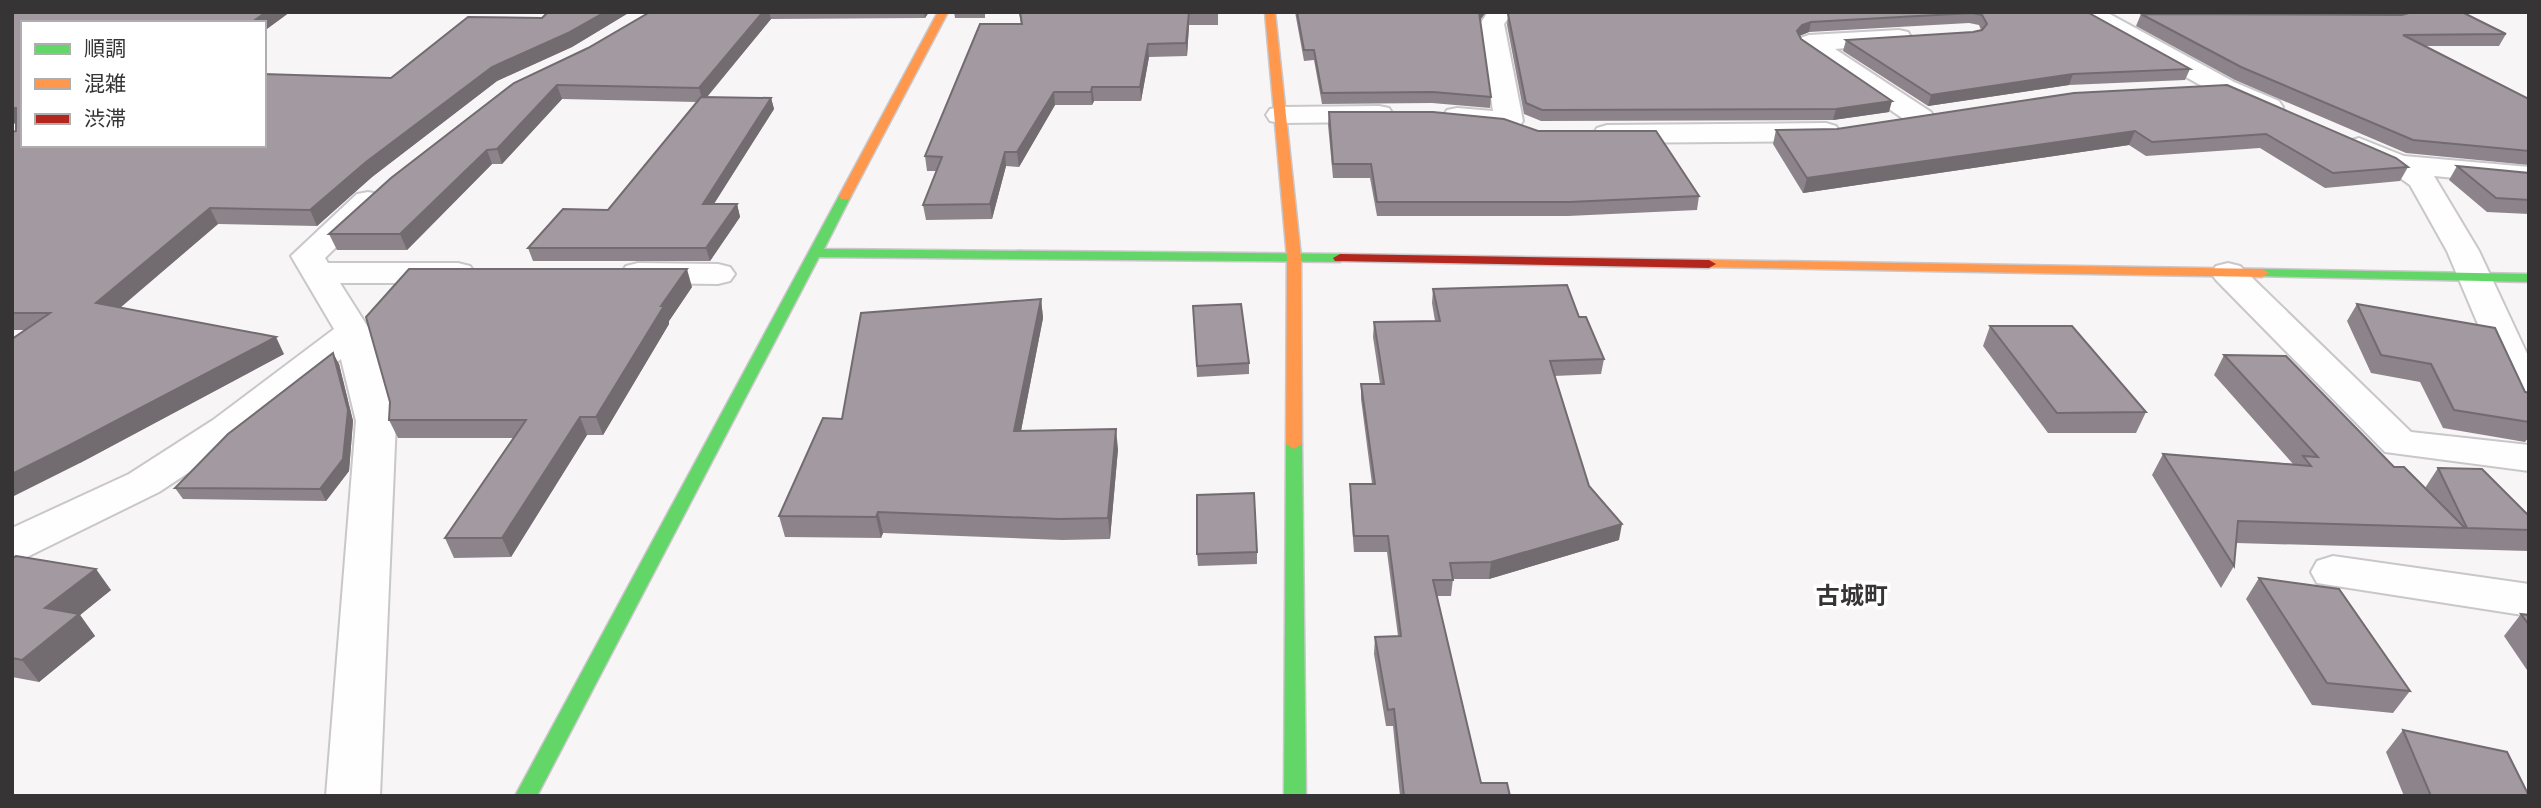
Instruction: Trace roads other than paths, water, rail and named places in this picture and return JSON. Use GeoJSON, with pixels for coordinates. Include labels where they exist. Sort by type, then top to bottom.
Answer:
{"type":"FeatureCollection","features":[{"type":"Feature","properties":{"kind":"street"},"geometry":{"type":"LineString","coordinates":[[526,796],[943,12]]}},
{"type":"Feature","properties":{"kind":"street"},"geometry":{"type":"LineString","coordinates":[[1270,12],[1294,257],[1295,796]]}},
{"type":"Feature","properties":{"kind":"street"},"geometry":{"type":"LineString","coordinates":[[1501,12],[1492,24],[1509,121]]}},
{"type":"Feature","properties":{"kind":"street"},"geometry":{"type":"LineString","coordinates":[[2091,14],[2136,16]]}},
{"type":"Feature","properties":{"kind":"street"},"geometry":{"type":"LineString","coordinates":[[2091,14],[2225,88],[2287,115]]}},
{"type":"Feature","properties":{"kind":"street"},"geometry":{"type":"LineString","coordinates":[[1575,133],[1820,132],[1935,116],[1809,43],[1929,36]]}},
{"type":"Feature","properties":{"kind":"street"},"geometry":{"type":"LineString","coordinates":[[2173,90],[2225,88]]}},
{"type":"Feature","properties":{"kind":"street"},"geometry":{"type":"LineString","coordinates":[[1280,114],[1404,114]]}},
{"type":"Feature","properties":{"kind":"street"},"geometry":{"type":"LineString","coordinates":[[1432,114],[1509,121],[1536,133]]}},
{"type":"Feature","properties":{"kind":"street"},"geometry":{"type":"LineString","coordinates":[[2337,137],[2399,164],[2422,180],[2463,251],[2529,400]]}},
{"type":"Feature","properties":{"kind":"street"},"geometry":{"type":"LineString","coordinates":[[2399,164],[2529,176]]}},
{"type":"Feature","properties":{"kind":"street"},"geometry":{"type":"LineString","coordinates":[[353,796],[376,421],[353,332],[307,256],[396,177]]}},
{"type":"Feature","properties":{"kind":"street"},"geometry":{"type":"LineString","coordinates":[[816,253],[1294,257],[2529,278]]}},
{"type":"Feature","properties":{"kind":"street"},"geometry":{"type":"LineString","coordinates":[[317,273],[483,273]]}},
{"type":"Feature","properties":{"kind":"street"},"geometry":{"type":"LineString","coordinates":[[608,273],[718,274]]}},
{"type":"Feature","properties":{"kind":"street"},"geometry":{"type":"LineString","coordinates":[[2228,273],[2399,443],[2529,458]]}},
{"type":"Feature","properties":{"kind":"street"},"geometry":{"type":"LineString","coordinates":[[12,546],[145,483],[227,429],[353,332]]}},
{"type":"Feature","properties":{"kind":"street"},"geometry":{"type":"LineString","coordinates":[[2333,572],[2529,600]]}},
{"type":"Feature","properties":{"kind":"district","name":"古城町"},"geometry":{"type":"Point","coordinates":[1852,594]}}]}
